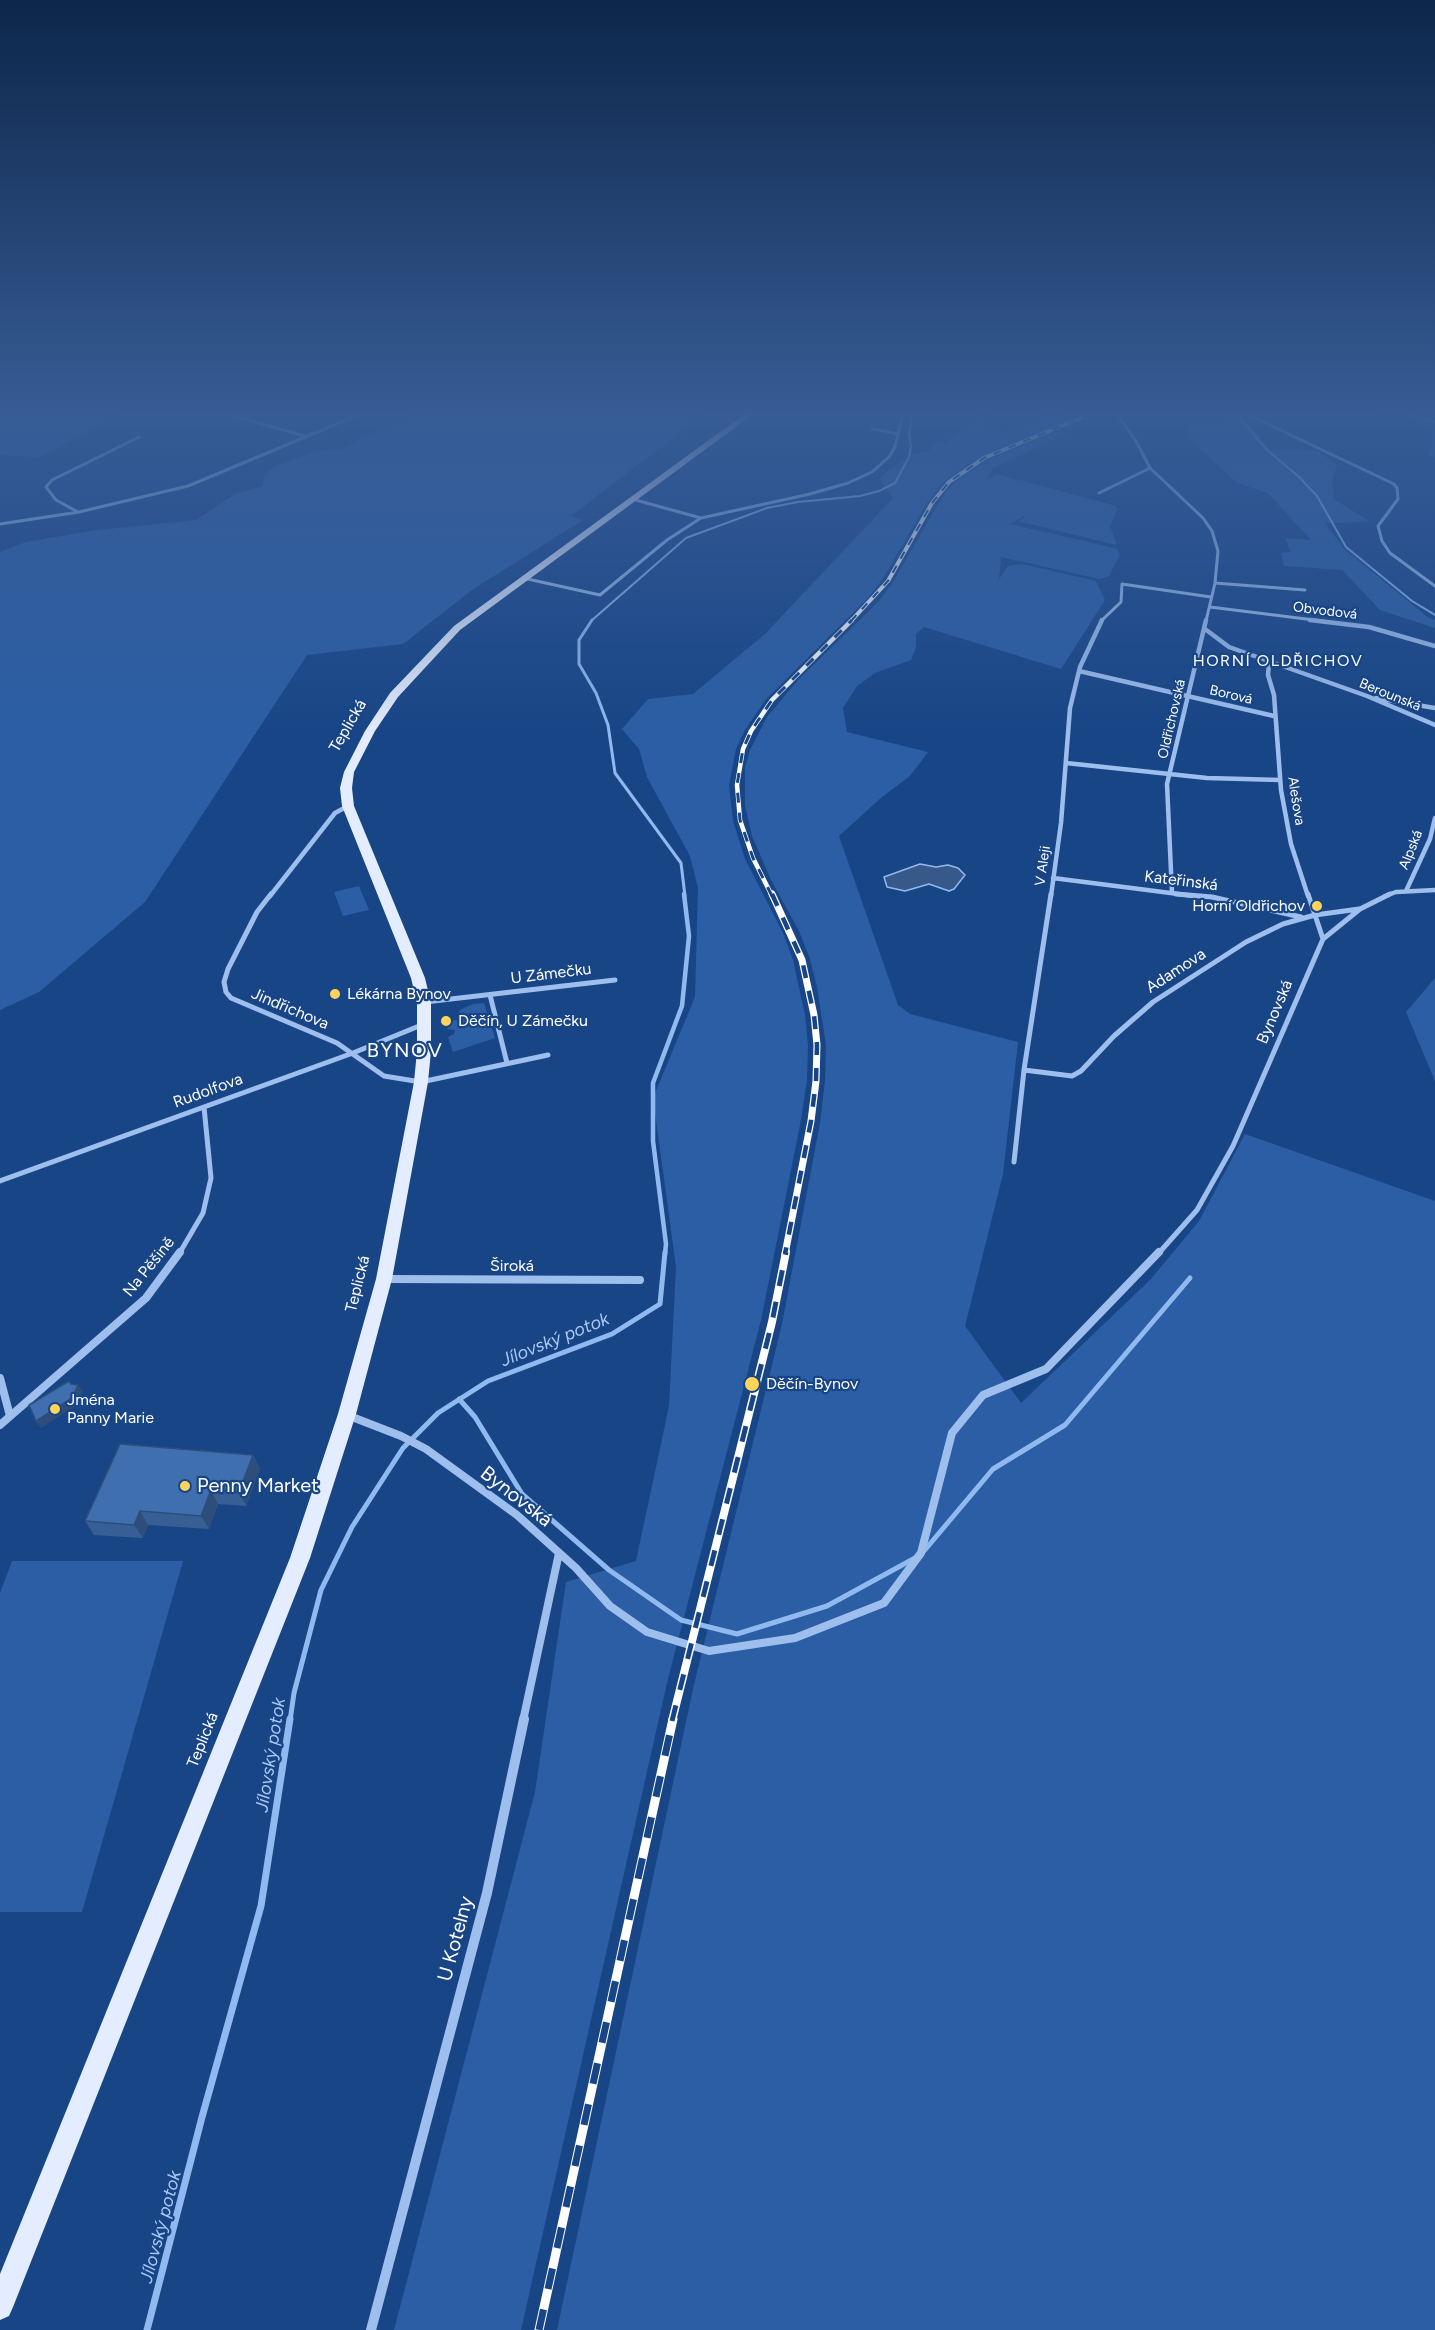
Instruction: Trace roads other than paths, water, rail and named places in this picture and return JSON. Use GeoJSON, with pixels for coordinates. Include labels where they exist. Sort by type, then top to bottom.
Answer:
{"type":"FeatureCollection","features":[{"type":"Feature","properties":{"kind":"main road","name":"Teplická"},"geometry":{"type":"LineString","coordinates":[[0,2307],[300,1557],[346,1414],[384,1279],[421,1082],[424,1003],[418,978],[348,806],[346,788],[348,772],[394,695],[457,628],[605,519]]}},
{"type":"Feature","properties":{"kind":"street"},"geometry":{"type":"LineString","coordinates":[[0,524],[35,519]]}},
{"type":"Feature","properties":{"kind":"street"},"geometry":{"type":"LineString","coordinates":[[523,578],[600,595],[666,540],[700,519]]}},
{"type":"Feature","properties":{"kind":"street","name":"Oldřichovská"},"geometry":{"type":"LineString","coordinates":[[1172,893],[1167,784],[1181,732],[1187,696],[1205,629],[1219,561],[1212,531],[1203,519]]}},
{"type":"Feature","properties":{"kind":"street"},"geometry":{"type":"LineString","coordinates":[[1383,519],[1378,526],[1382,541],[1390,553],[1435,586]]}},
{"type":"Feature","properties":{"kind":"street","name":"V Aleji"},"geometry":{"type":"LineString","coordinates":[[1014,1162],[1024,1070],[1053,878],[1070,708],[1079,671],[1100,622],[1121,602],[1122,584],[1211,597]]}},
{"type":"Feature","properties":{"kind":"street"},"geometry":{"type":"LineString","coordinates":[[1215,584],[1305,590]]}},
{"type":"Feature","properties":{"kind":"street","name":"Obvodová"},"geometry":{"type":"LineString","coordinates":[[1210,607],[1369,627],[1435,646]]}},
{"type":"Feature","properties":{"kind":"street","name":"Berounská"},"geometry":{"type":"LineString","coordinates":[[1205,629],[1229,647],[1367,696],[1435,725]]}},
{"type":"Feature","properties":{"kind":"street","name":"Alešova"},"geometry":{"type":"LineString","coordinates":[[1269,663],[1268,675],[1274,695],[1280,780],[1291,844],[1323,939]]}},
{"type":"Feature","properties":{"kind":"street","name":"Borová"},"geometry":{"type":"LineString","coordinates":[[1079,671],[1274,716]]}},
{"type":"Feature","properties":{"kind":"street"},"geometry":{"type":"LineString","coordinates":[[1367,696],[1435,708]]}},
{"type":"Feature","properties":{"kind":"street"},"geometry":{"type":"LineString","coordinates":[[1066,763],[1207,778],[1280,780]]}},
{"type":"Feature","properties":{"kind":"street","name":"Jindřichova"},"geometry":{"type":"LineString","coordinates":[[348,806],[335,813],[257,912],[235,953],[224,982],[226,992],[238,1002],[337,1043],[384,1076],[421,1082]]}},
{"type":"Feature","properties":{"kind":"street","name":"Alpská"},"geometry":{"type":"LineString","coordinates":[[1406,891],[1430,839],[1435,818]]}},
{"type":"Feature","properties":{"kind":"street","name":"Kateřinská"},"geometry":{"type":"LineString","coordinates":[[1053,878],[1212,897],[1305,918]]}},
{"type":"Feature","properties":{"kind":"street","name":"Bynovská"},"geometry":{"type":"LineString","coordinates":[[346,1414],[401,1436],[426,1449],[518,1515],[559,1553],[610,1606],[647,1632],[709,1651],[795,1638],[884,1603],[921,1553],[952,1433],[983,1395],[1046,1370],[1137,1277],[1197,1210],[1233,1146],[1323,939],[1360,909],[1388,894],[1435,890]]}},
{"type":"Feature","properties":{"kind":"street","name":"Adamova"},"geometry":{"type":"LineString","coordinates":[[1024,1070],[1072,1076],[1081,1071],[1114,1036],[1153,1002],[1179,983],[1246,942],[1283,924],[1315,915],[1360,909]]}},
{"type":"Feature","properties":{"kind":"street","name":"U Zámečku"},"geometry":{"type":"LineString","coordinates":[[424,1003],[615,980]]}},
{"type":"Feature","properties":{"kind":"street","name":"U Zámečku"},"geometry":{"type":"LineString","coordinates":[[490,995],[507,1063]]}},
{"type":"Feature","properties":{"kind":"street","name":"Rudolfova"},"geometry":{"type":"LineString","coordinates":[[0,1182],[353,1053],[424,1024]]}},
{"type":"Feature","properties":{"kind":"street"},"geometry":{"type":"LineString","coordinates":[[421,1082],[548,1055]]}},
{"type":"Feature","properties":{"kind":"street","name":"Na Pěšině"},"geometry":{"type":"LineString","coordinates":[[0,1425],[146,1298],[182,1250],[203,1213],[211,1178],[204,1107]]}},
{"type":"Feature","properties":{"kind":"street","name":"Široká"},"geometry":{"type":"LineString","coordinates":[[384,1279],[640,1280]]}},
{"type":"Feature","properties":{"kind":"street"},"geometry":{"type":"LineString","coordinates":[[0,1378],[10,1416]]}},
{"type":"Feature","properties":{"kind":"street","name":"U Kotelny"},"geometry":{"type":"LineString","coordinates":[[371,2330],[487,1893],[559,1553]]}},
{"type":"Feature","properties":{"kind":"waterway","name":"Jílovský potok"},"geometry":{"type":"LineString","coordinates":[[592,620],[686,538],[738,519]]}},
{"type":"Feature","properties":{"kind":"waterway"},"geometry":{"type":"LineString","coordinates":[[1330,519],[1346,547],[1412,601],[1435,615]]}},
{"type":"Feature","properties":{"kind":"waterway","name":"Jílovský potok"},"geometry":{"type":"LineString","coordinates":[[592,620],[579,640],[579,664],[596,693],[608,725],[615,773],[681,863],[685,896]]}},
{"type":"Feature","properties":{"kind":"waterway","name":"Jílovský potok"},"geometry":{"type":"LineString","coordinates":[[665,1254],[666,1244],[653,1141],[653,1083],[682,1006],[689,936],[684,894]]}},
{"type":"Feature","properties":{"kind":"waterway","name":"Jílovský potok"},"geometry":{"type":"LineString","coordinates":[[459,1399],[488,1381],[612,1334],[660,1304],[665,1252]]}},
{"type":"Feature","properties":{"kind":"waterway"},"geometry":{"type":"LineString","coordinates":[[924,1551],[993,1469],[1065,1425],[1190,1278]]}},
{"type":"Feature","properties":{"kind":"waterway","name":"Jílovský potok"},"geometry":{"type":"LineString","coordinates":[[290,1721],[294,1693],[321,1590],[352,1527],[403,1448],[438,1413],[459,1399]]}},
{"type":"Feature","properties":{"kind":"waterway"},"geometry":{"type":"LineString","coordinates":[[459,1399],[475,1417],[522,1494],[609,1570],[681,1620],[737,1634],[827,1606],[915,1558]]}},
{"type":"Feature","properties":{"kind":"waterway","name":"Jílovský potok"},"geometry":{"type":"LineString","coordinates":[[147,2330],[202,2117],[261,1906],[290,1719]]}},
{"type":"Feature","properties":{"kind":"railway"},"geometry":{"type":"LineString","coordinates":[[851,621],[888,581],[923,519]]}},
{"type":"Feature","properties":{"kind":"railway"},"geometry":{"type":"LineString","coordinates":[[772,896],[753,858],[740,820],[737,785],[743,749],[751,731],[772,700],[851,621]]}},
{"type":"Feature","properties":{"kind":"railway"},"geometry":{"type":"LineString","coordinates":[[772,894],[802,960],[814,1015],[817,1045],[816,1081],[811,1121],[785,1254]]}},
{"type":"Feature","properties":{"kind":"railway"},"geometry":{"type":"LineString","coordinates":[[672,1721],[772,1322],[786,1252]]}},
{"type":"Feature","properties":{"kind":"railway"},"geometry":{"type":"LineString","coordinates":[[539,2330],[673,1719]]}},
{"type":"Feature","properties":{"kind":"place","name":"Horní Oldřichov"},"geometry":{"type":"Point","coordinates":[1317,906]}},
{"type":"Feature","properties":{"kind":"place","name":"Lékárna Bynov"},"geometry":{"type":"Point","coordinates":[335,994]}},
{"type":"Feature","properties":{"kind":"place","name":"Děčín, U Zámečku"},"geometry":{"type":"Point","coordinates":[446,1021]}},
{"type":"Feature","properties":{"kind":"place","name":"Děčín-Bynov"},"geometry":{"type":"Point","coordinates":[752,1384]}},
{"type":"Feature","properties":{"kind":"place","name":"Jména Panny Marie"},"geometry":{"type":"Point","coordinates":[55,1409]}},
{"type":"Feature","properties":{"kind":"place","name":"Penny Market"},"geometry":{"type":"Point","coordinates":[185,1486]}},
{"type":"Feature","properties":{"kind":"district","name":"HORNÍ OLDŘICHOV"},"geometry":{"type":"Point","coordinates":[1278,661]}},
{"type":"Feature","properties":{"kind":"district","name":"BYNOV"},"geometry":{"type":"Point","coordinates":[405,1051]}}]}
